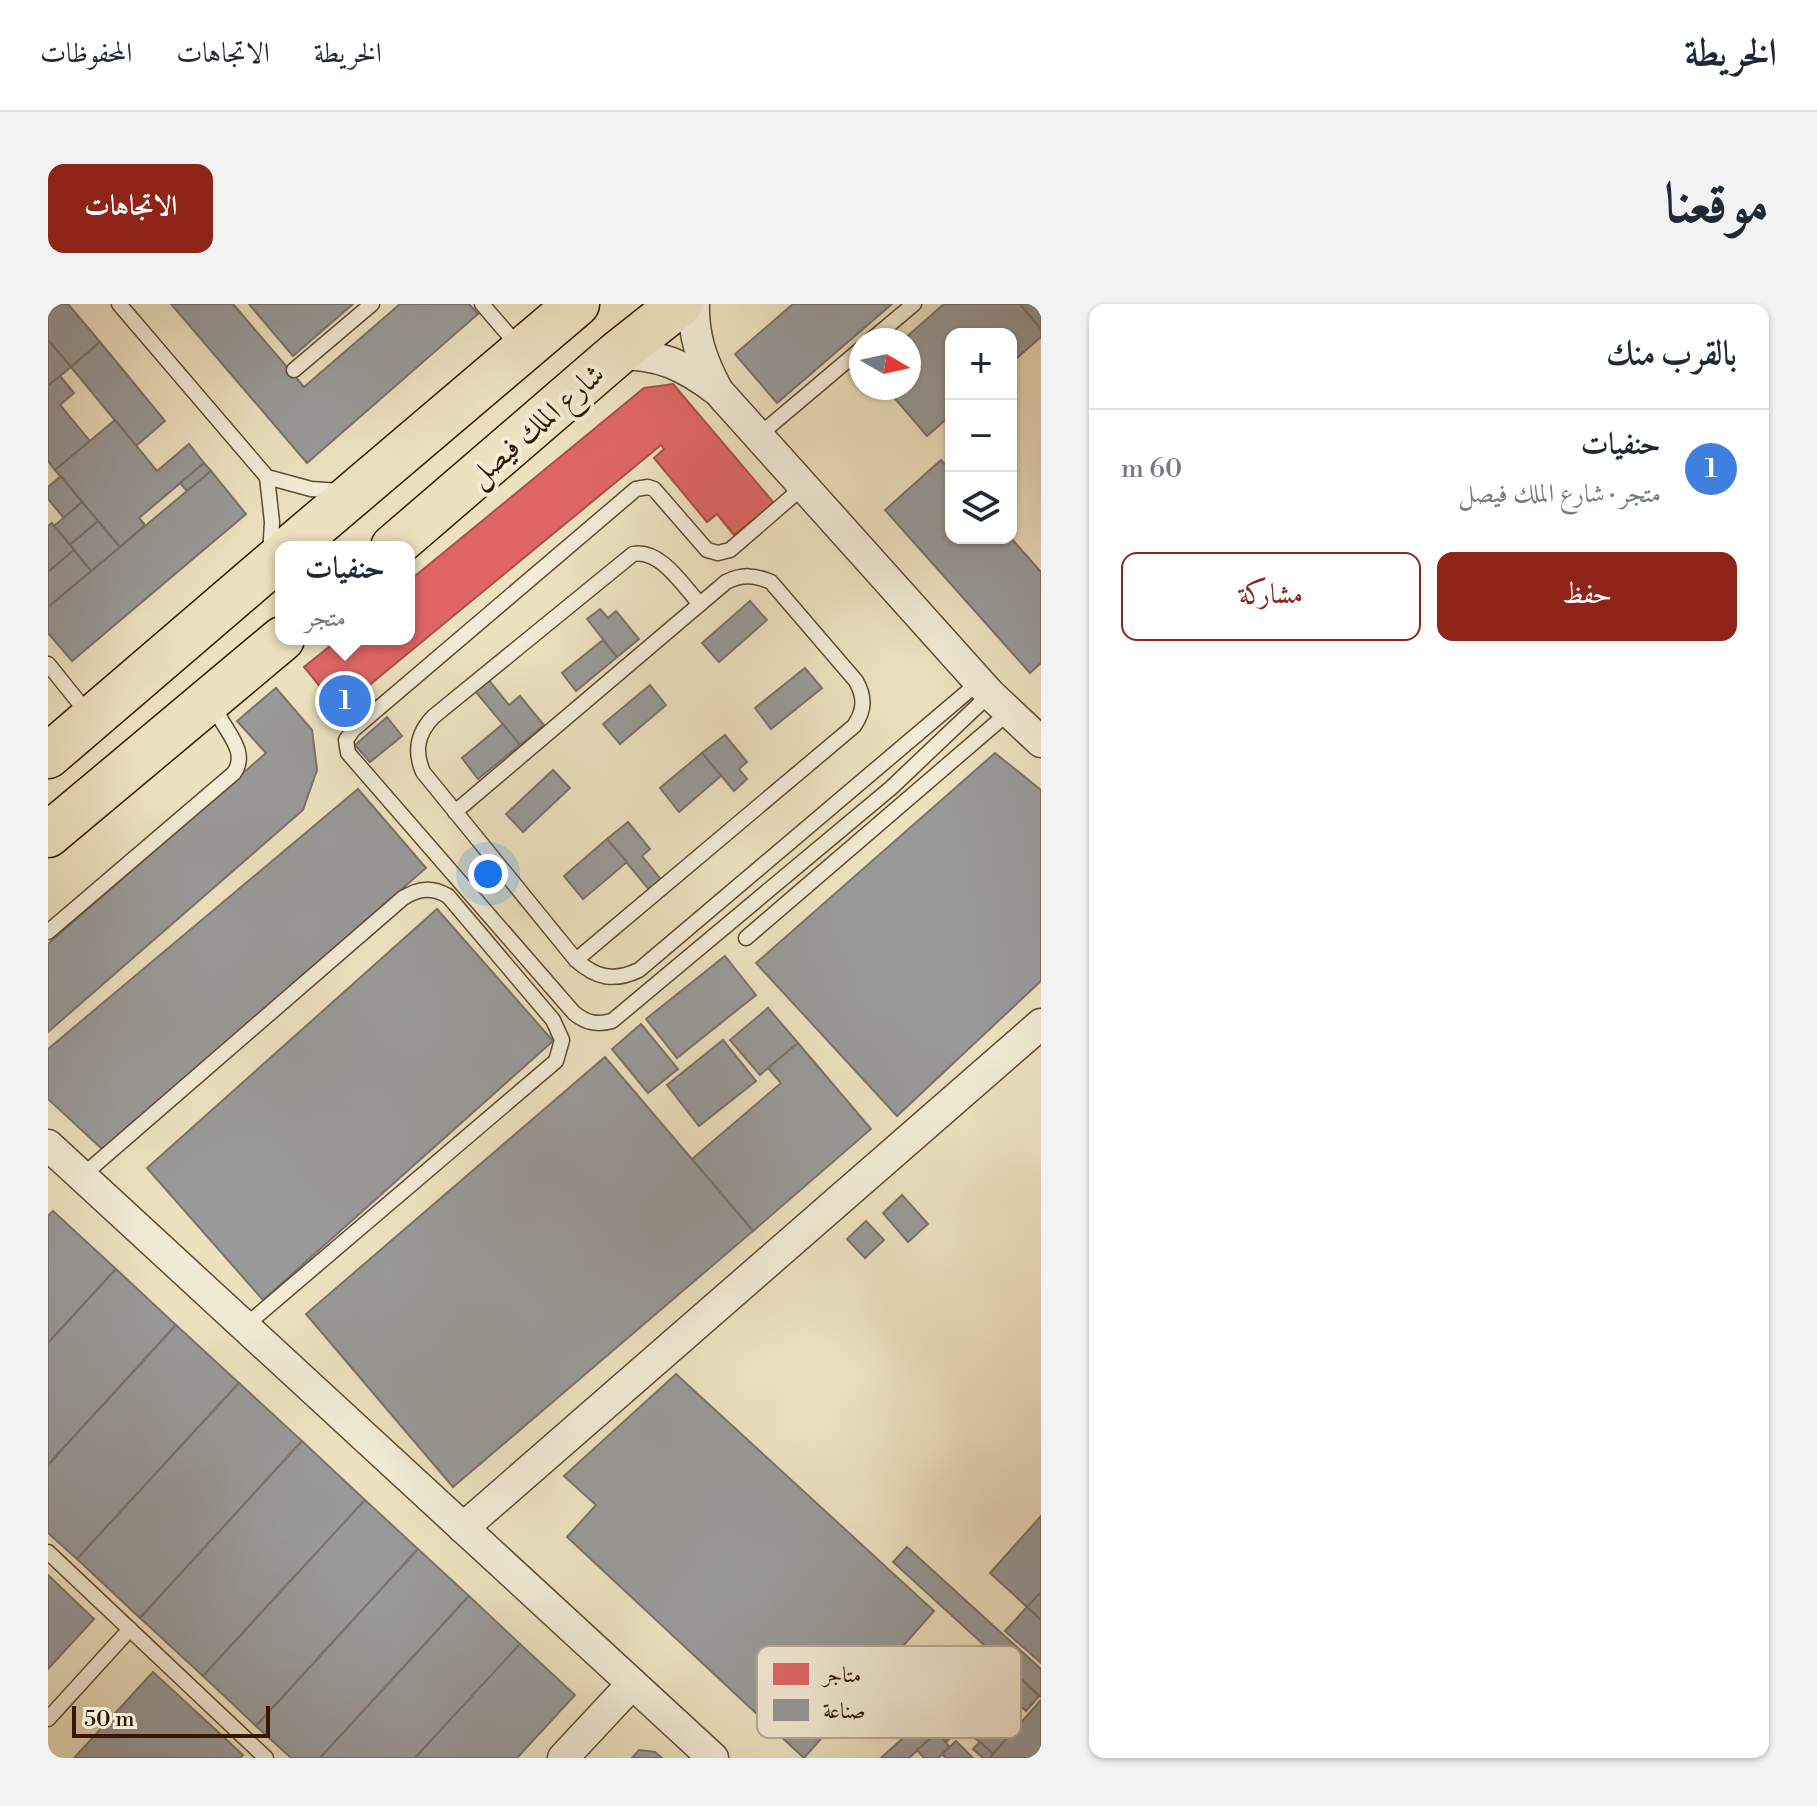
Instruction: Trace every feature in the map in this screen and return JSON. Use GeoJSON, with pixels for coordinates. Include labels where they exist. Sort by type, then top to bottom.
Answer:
{"type":"FeatureCollection","features":[{"type":"Feature","properties":{"kind":"main road"},"geometry":{"type":"LineString","coordinates":[[298,541],[577,304]]}},
{"type":"Feature","properties":{"kind":"main road","name":"شارع الملك فيصل"},"geometry":{"type":"LineString","coordinates":[[400,541],[617,354],[680,304]]}},
{"type":"Feature","properties":{"kind":"main road"},"geometry":{"type":"LineString","coordinates":[[48,756],[275,560]]}},
{"type":"Feature","properties":{"kind":"main road"},"geometry":{"type":"LineString","coordinates":[[48,835],[275,645]]}},
{"type":"Feature","properties":{"kind":"main road"},"geometry":{"type":"LineString","coordinates":[[48,796],[106,741],[92,718]]}},
{"type":"Feature","properties":{"kind":"street"},"geometry":{"type":"LineString","coordinates":[[694,304],[701,359],[718,391]]}},
{"type":"Feature","properties":{"kind":"street"},"geometry":{"type":"LineString","coordinates":[[617,354],[665,360],[692,372],[718,391],[992,696],[1040,740]]}},
{"type":"Feature","properties":{"kind":"street"},"geometry":{"type":"LineString","coordinates":[[463,1528],[1041,1024]]}},
{"type":"Feature","properties":{"kind":"street"},"geometry":{"type":"LineString","coordinates":[[48,1145],[713,1758]]}},
{"type":"Feature","properties":{"kind":"street"},"geometry":{"type":"LineString","coordinates":[[563,1758],[632,1684]]}},
{"type":"Feature","properties":{"kind":"lane"},"geometry":{"type":"LineString","coordinates":[[119,304],[267,477],[311,489],[356,492]]}},
{"type":"Feature","properties":{"kind":"lane"},"geometry":{"type":"LineString","coordinates":[[294,370],[372,304]]}},
{"type":"Feature","properties":{"kind":"lane"},"geometry":{"type":"LineString","coordinates":[[482,304],[522,350]]}},
{"type":"Feature","properties":{"kind":"lane"},"geometry":{"type":"LineString","coordinates":[[885,328],[914,304]]}},
{"type":"Feature","properties":{"kind":"lane"},"geometry":{"type":"LineString","coordinates":[[758,436],[849,359]]}},
{"type":"Feature","properties":{"kind":"lane"},"geometry":{"type":"LineString","coordinates":[[267,477],[276,541]]}},
{"type":"Feature","properties":{"kind":"lane"},"geometry":{"type":"LineString","coordinates":[[803,487],[730,550],[718,553],[707,550],[654,489],[636,489],[353,730],[346,740],[348,753],[574,1013],[587,1022],[603,1023],[612,1021],[891,788],[992,696]]}},
{"type":"Feature","properties":{"kind":"lane"},"geometry":{"type":"LineString","coordinates":[[700,604],[657,558],[633,554],[433,717],[419,737],[418,761],[423,772],[576,960],[599,976],[626,976],[639,970],[992,696]]}},
{"type":"Feature","properties":{"kind":"lane"},"geometry":{"type":"LineString","coordinates":[[455,812],[726,582],[736,577],[760,577],[771,582],[856,681],[864,701],[863,710],[854,726],[576,960]]}},
{"type":"Feature","properties":{"kind":"lane"},"geometry":{"type":"LineString","coordinates":[[48,664],[92,718]]}},
{"type":"Feature","properties":{"kind":"lane"},"geometry":{"type":"LineString","coordinates":[[48,932],[234,773],[240,759],[239,751],[219,717],[213,696]]}},
{"type":"Feature","properties":{"kind":"lane"},"geometry":{"type":"LineString","coordinates":[[746,938],[992,696]]}},
{"type":"Feature","properties":{"kind":"lane"},"geometry":{"type":"LineString","coordinates":[[82,1176],[403,898],[430,889],[448,896],[553,1020],[562,1040],[561,1051],[556,1061],[245,1326]]}},
{"type":"Feature","properties":{"kind":"lane"},"geometry":{"type":"LineString","coordinates":[[48,1552],[266,1758]]}},
{"type":"Feature","properties":{"kind":"lane"},"geometry":{"type":"LineString","coordinates":[[48,1719],[130,1629]]}},
{"type":"Feature","properties":{"kind":"building: متاجر"},"geometry":{"type":"Polygon","coordinates":[[[673,384],[774,503],[734,535],[717,514],[707,522],[654,458],[664,449],[661,445],[339,710],[304,667],[332,645],[415,645],[415,576],[644,388],[673,384]]]}},
{"type":"Feature","properties":{"kind":"building: صناعة"},"geometry":{"type":"Polygon","coordinates":[[[48,304],[68,304],[100,342],[71,367],[48,340],[48,304]]]}},
{"type":"Feature","properties":{"kind":"building: صناعة"},"geometry":{"type":"Polygon","coordinates":[[[171,304],[233,304],[304,387],[400,304],[469,304],[478,314],[307,463],[171,304]]]}},
{"type":"Feature","properties":{"kind":"building: صناعة"},"geometry":{"type":"Polygon","coordinates":[[[249,304],[353,304],[293,356],[249,304]]]}},
{"type":"Feature","properties":{"kind":"building: صناعة"},"geometry":{"type":"Polygon","coordinates":[[[793,304],[892,304],[864,328],[849,328],[849,341],[777,403],[735,354],[793,304]]]}},
{"type":"Feature","properties":{"kind":"building: صناعة"},"geometry":{"type":"Polygon","coordinates":[[[944,304],[1020,304],[1041,329],[1041,337],[1017,358],[1017,328],[945,328],[945,420],[927,436],[896,400],[921,400],[921,328],[917,328],[944,304]]]}},
{"type":"Feature","properties":{"kind":"building: صناعة"},"geometry":{"type":"Polygon","coordinates":[[[1020,304],[1041,304],[1041,329],[1020,304]]]}},
{"type":"Feature","properties":{"kind":"building: صناعة"},"geometry":{"type":"Polygon","coordinates":[[[48,340],[71,367],[48,386],[48,340]]]}},
{"type":"Feature","properties":{"kind":"building: صناعة"},"geometry":{"type":"Polygon","coordinates":[[[100,342],[165,421],[136,446],[71,367],[100,342]]]}},
{"type":"Feature","properties":{"kind":"building: صناعة"},"geometry":{"type":"Polygon","coordinates":[[[60,376],[74,393],[60,405],[90,441],[55,470],[48,461],[48,386],[60,376]]]}},
{"type":"Feature","properties":{"kind":"building: صناعة"},"geometry":{"type":"Polygon","coordinates":[[[115,420],[157,471],[189,444],[204,463],[139,518],[145,525],[120,547],[55,470],[115,420]]]}},
{"type":"Feature","properties":{"kind":"building: صناعة"},"geometry":{"type":"Polygon","coordinates":[[[941,460],[945,464],[945,544],[1016,544],[1041,572],[1041,663],[1030,673],[885,510],[941,460]]]}},
{"type":"Feature","properties":{"kind":"building: صناعة"},"geometry":{"type":"Polygon","coordinates":[[[204,463],[211,471],[187,491],[180,483],[204,463]]]}},
{"type":"Feature","properties":{"kind":"building: صناعة"},"geometry":{"type":"Polygon","coordinates":[[[211,471],[246,514],[72,661],[48,633],[48,607],[211,471]]]}},
{"type":"Feature","properties":{"kind":"building: صناعة"},"geometry":{"type":"Polygon","coordinates":[[[61,476],[82,502],[64,518],[48,499],[48,487],[61,476]]]}},
{"type":"Feature","properties":{"kind":"building: صناعة"},"geometry":{"type":"Polygon","coordinates":[[[82,502],[98,521],[70,545],[54,526],[82,502]]]}},
{"type":"Feature","properties":{"kind":"building: صناعة"},"geometry":{"type":"Polygon","coordinates":[[[98,521],[120,547],[91,571],[70,545],[98,521]]]}},
{"type":"Feature","properties":{"kind":"building: صناعة"},"geometry":{"type":"Polygon","coordinates":[[[52,523],[74,550],[48,572],[48,526],[52,523]]]}},
{"type":"Feature","properties":{"kind":"building: صناعة"},"geometry":{"type":"Polygon","coordinates":[[[74,550],[91,571],[48,607],[48,572],[74,550]]]}},
{"type":"Feature","properties":{"kind":"building: صناعة"},"geometry":{"type":"Polygon","coordinates":[[[750,601],[767,620],[719,662],[702,643],[750,601]]]}},
{"type":"Feature","properties":{"kind":"building: صناعة"},"geometry":{"type":"Polygon","coordinates":[[[600,609],[608,618],[616,611],[639,639],[617,657],[587,619],[600,609]]]}},
{"type":"Feature","properties":{"kind":"building: صناعة"},"geometry":{"type":"Polygon","coordinates":[[[603,640],[617,657],[576,691],[562,673],[603,640]]]}},
{"type":"Feature","properties":{"kind":"building: صناعة"},"geometry":{"type":"Polygon","coordinates":[[[805,668],[822,688],[771,729],[755,708],[805,668]]]}},
{"type":"Feature","properties":{"kind":"building: صناعة"},"geometry":{"type":"Polygon","coordinates":[[[489,680],[509,705],[520,696],[544,725],[520,745],[475,691],[489,680]]]}},
{"type":"Feature","properties":{"kind":"building: صناعة"},"geometry":{"type":"Polygon","coordinates":[[[650,685],[666,705],[620,744],[603,724],[650,685]]]}},
{"type":"Feature","properties":{"kind":"building: صناعة"},"geometry":{"type":"Polygon","coordinates":[[[276,688],[312,730],[317,770],[303,810],[48,1032],[48,944],[266,753],[237,721],[276,688]]]}},
{"type":"Feature","properties":{"kind":"building: صناعة"},"geometry":{"type":"Polygon","coordinates":[[[361,692],[369,701],[352,716],[344,705],[361,692]]]}},
{"type":"Feature","properties":{"kind":"building: صناعة"},"geometry":{"type":"Polygon","coordinates":[[[387,717],[402,736],[370,762],[355,745],[387,717]]]}},
{"type":"Feature","properties":{"kind":"building: صناعة"},"geometry":{"type":"Polygon","coordinates":[[[503,724],[520,745],[478,779],[462,758],[503,724]]]}},
{"type":"Feature","properties":{"kind":"building: صناعة"},"geometry":{"type":"Polygon","coordinates":[[[725,735],[747,762],[739,769],[747,779],[734,791],[702,753],[725,735]]]}},
{"type":"Feature","properties":{"kind":"building: صناعة"},"geometry":{"type":"Polygon","coordinates":[[[702,753],[721,776],[679,812],[660,788],[702,753]]]}},
{"type":"Feature","properties":{"kind":"building: صناعة"},"geometry":{"type":"Polygon","coordinates":[[[995,753],[1041,790],[1041,981],[897,1116],[756,963],[995,753]]]}},
{"type":"Feature","properties":{"kind":"building: صناعة"},"geometry":{"type":"Polygon","coordinates":[[[553,770],[570,788],[523,832],[506,814],[553,770]]]}},
{"type":"Feature","properties":{"kind":"building: صناعة"},"geometry":{"type":"Polygon","coordinates":[[[358,789],[426,868],[103,1150],[48,1099],[48,1049],[358,789]]]}},
{"type":"Feature","properties":{"kind":"building: صناعة"},"geometry":{"type":"Polygon","coordinates":[[[628,822],[650,849],[642,856],[663,882],[651,892],[607,839],[628,822]]]}},
{"type":"Feature","properties":{"kind":"building: صناعة"},"geometry":{"type":"Polygon","coordinates":[[[607,839],[627,862],[583,899],[564,876],[607,839]]]}},
{"type":"Feature","properties":{"kind":"building: صناعة"},"geometry":{"type":"Polygon","coordinates":[[[437,909],[553,1041],[263,1300],[147,1168],[437,909]]]}},
{"type":"Feature","properties":{"kind":"building: صناعة"},"geometry":{"type":"Polygon","coordinates":[[[725,956],[756,995],[677,1058],[646,1019],[725,956]]]}},
{"type":"Feature","properties":{"kind":"building: صناعة"},"geometry":{"type":"Polygon","coordinates":[[[768,1008],[798,1043],[760,1075],[730,1040],[768,1008]]]}},
{"type":"Feature","properties":{"kind":"building: صناعة"},"geometry":{"type":"Polygon","coordinates":[[[641,1024],[678,1069],[648,1093],[612,1049],[641,1024]]]}},
{"type":"Feature","properties":{"kind":"building: صناعة"},"geometry":{"type":"Polygon","coordinates":[[[723,1040],[756,1081],[699,1126],[667,1085],[723,1040]]]}},
{"type":"Feature","properties":{"kind":"building: صناعة"},"geometry":{"type":"Polygon","coordinates":[[[798,1043],[871,1129],[753,1231],[692,1159],[781,1083],[768,1068],[798,1043]]]}},
{"type":"Feature","properties":{"kind":"building: صناعة"},"geometry":{"type":"Polygon","coordinates":[[[605,1057],[753,1231],[453,1487],[306,1314],[605,1057]]]}},
{"type":"Feature","properties":{"kind":"building: صناعة"},"geometry":{"type":"Polygon","coordinates":[[[902,1195],[928,1224],[908,1242],[883,1213],[902,1195]]]}},
{"type":"Feature","properties":{"kind":"building: صناعة"},"geometry":{"type":"Polygon","coordinates":[[[53,1211],[116,1269],[48,1343],[48,1216],[53,1211]]]}},
{"type":"Feature","properties":{"kind":"building: صناعة"},"geometry":{"type":"Polygon","coordinates":[[[866,1221],[884,1240],[865,1258],[847,1239],[866,1221]]]}},
{"type":"Feature","properties":{"kind":"building: صناعة"},"geometry":{"type":"Polygon","coordinates":[[[116,1269],[176,1325],[48,1465],[48,1343],[116,1269]]]}},
{"type":"Feature","properties":{"kind":"building: صناعة"},"geometry":{"type":"Polygon","coordinates":[[[176,1325],[239,1383],[77,1559],[48,1533],[48,1465],[176,1325]]]}},
{"type":"Feature","properties":{"kind":"building: صناعة"},"geometry":{"type":"Polygon","coordinates":[[[676,1374],[934,1611],[903,1646],[757,1646],[757,1714],[567,1537],[596,1505],[564,1476],[676,1374]]]}},
{"type":"Feature","properties":{"kind":"building: صناعة"},"geometry":{"type":"Polygon","coordinates":[[[239,1383],[302,1441],[140,1618],[77,1559],[239,1383]]]}},
{"type":"Feature","properties":{"kind":"building: صناعة"},"geometry":{"type":"Polygon","coordinates":[[[302,1441],[365,1500],[203,1676],[140,1618],[302,1441]]]}},
{"type":"Feature","properties":{"kind":"building: صناعة"},"geometry":{"type":"Polygon","coordinates":[[[365,1500],[418,1549],[256,1726],[203,1676],[365,1500]]]}},
{"type":"Feature","properties":{"kind":"building: صناعة"},"geometry":{"type":"Polygon","coordinates":[[[1041,1516],[1041,1592],[1027,1607],[990,1573],[1041,1516]]]}},
{"type":"Feature","properties":{"kind":"building: صناعة"},"geometry":{"type":"Polygon","coordinates":[[[907,1547],[1016,1646],[985,1646],[893,1562],[907,1547]]]}},
{"type":"Feature","properties":{"kind":"building: صناعة"},"geometry":{"type":"Polygon","coordinates":[[[418,1549],[469,1596],[320,1758],[291,1758],[256,1726],[418,1549]]]}},
{"type":"Feature","properties":{"kind":"building: صناعة"},"geometry":{"type":"Polygon","coordinates":[[[48,1575],[94,1619],[48,1669],[48,1575]]]}},
{"type":"Feature","properties":{"kind":"building: صناعة"},"geometry":{"type":"Polygon","coordinates":[[[1041,1592],[1041,1620],[1027,1607],[1041,1592]]]}},
{"type":"Feature","properties":{"kind":"building: صناعة"},"geometry":{"type":"Polygon","coordinates":[[[469,1596],[520,1644],[415,1758],[320,1758],[469,1596]]]}},
{"type":"Feature","properties":{"kind":"building: صناعة"},"geometry":{"type":"Polygon","coordinates":[[[1027,1607],[1041,1620],[1041,1663],[1005,1631],[1027,1607]]]}},
{"type":"Feature","properties":{"kind":"building: صناعة"},"geometry":{"type":"Polygon","coordinates":[[[520,1644],[575,1695],[517,1758],[415,1758],[520,1644]]]}},
{"type":"Feature","properties":{"kind":"building: صناعة"},"geometry":{"type":"Polygon","coordinates":[[[1021,1651],[1041,1669],[1041,1697],[1021,1679],[1021,1651]]]}},
{"type":"Feature","properties":{"kind":"building: صناعة"},"geometry":{"type":"Polygon","coordinates":[[[153,1672],[243,1755],[240,1758],[74,1758],[153,1672]]]}},
{"type":"Feature","properties":{"kind":"building: صناعة"},"geometry":{"type":"Polygon","coordinates":[[[1021,1679],[1039,1696],[1026,1711],[1021,1706],[1021,1679]]]}},
{"type":"Feature","properties":{"kind":"building: صناعة"},"geometry":{"type":"Polygon","coordinates":[[[1041,1700],[1041,1758],[989,1758],[1007,1738],[1021,1738],[1021,1722],[1041,1700]]]}},
{"type":"Feature","properties":{"kind":"building: صناعة"},"geometry":{"type":"Polygon","coordinates":[[[783,1738],[822,1738],[804,1758],[783,1738]]]}},
{"type":"Feature","properties":{"kind":"building: صناعة"},"geometry":{"type":"Polygon","coordinates":[[[903,1738],[931,1738],[909,1758],[881,1758],[903,1738]]]}},
{"type":"Feature","properties":{"kind":"building: صناعة"},"geometry":{"type":"Polygon","coordinates":[[[931,1738],[942,1738],[950,1747],[938,1758],[924,1758],[917,1750],[931,1738]]]}},
{"type":"Feature","properties":{"kind":"building: صناعة"},"geometry":{"type":"Polygon","coordinates":[[[975,1738],[1008,1738],[993,1754],[975,1738]]]}},
{"type":"Feature","properties":{"kind":"building: صناعة"},"geometry":{"type":"Polygon","coordinates":[[[956,1741],[973,1758],[946,1758],[942,1754],[956,1741]]]}},
{"type":"Feature","properties":{"kind":"building: صناعة"},"geometry":{"type":"Polygon","coordinates":[[[980,1742],[993,1754],[989,1758],[983,1758],[973,1749],[980,1742]]]}},
{"type":"Feature","properties":{"kind":"building: صناعة"},"geometry":{"type":"Polygon","coordinates":[[[639,1750],[655,1752],[662,1758],[632,1758],[639,1750]]]}},
{"type":"Feature","properties":{"kind":"place","name":"حنفيات"},"geometry":{"type":"Point","coordinates":[345,701]}}]}
